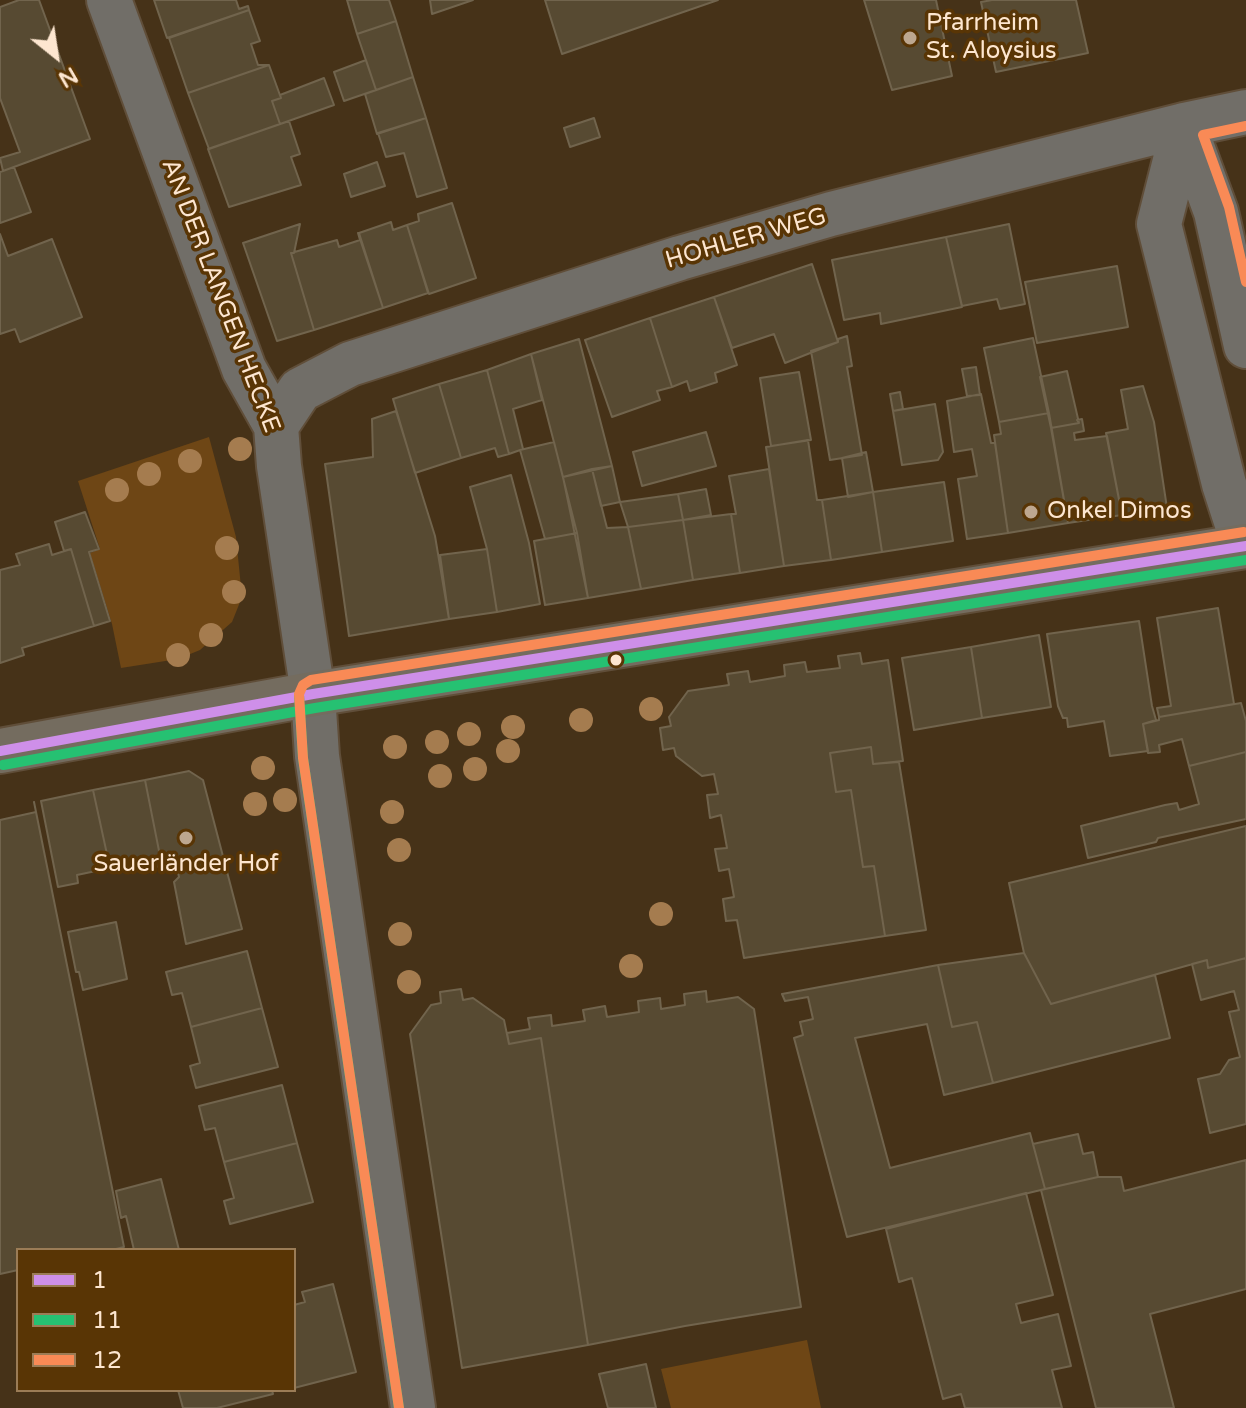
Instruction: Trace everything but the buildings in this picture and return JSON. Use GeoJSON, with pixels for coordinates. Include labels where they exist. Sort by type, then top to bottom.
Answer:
{"type":"FeatureCollection","features":[{"type":"Feature","properties":{"kind":"main road"},"geometry":{"type":"LineString","coordinates":[[0,751],[313,694],[1245,547]]}},
{"type":"Feature","properties":{"kind":"street","name":"AN DER LANGEN HECKE"},"geometry":{"type":"LineString","coordinates":[[109,0],[244,369],[276,426],[404,1406]]}},
{"type":"Feature","properties":{"kind":"street","name":"HOHLER WEG"},"geometry":{"type":"LineString","coordinates":[[276,426],[300,390],[350,364],[680,258],[831,214],[1246,112]]}},
{"type":"Feature","properties":{"kind":"street"},"geometry":{"type":"LineString","coordinates":[[1184,125],[1216,212],[1246,346]]}},
{"type":"Feature","properties":{"kind":"street"},"geometry":{"type":"LineString","coordinates":[[1184,125],[1159,224],[1224,484],[1245,547]]}},
{"type":"Feature","properties":{"kind":"shaded area"},"geometry":{"type":"Polygon","coordinates":[[[209,437],[236,537],[242,597],[232,622],[200,650],[178,659],[121,668],[112,624],[90,553],[100,549],[78,481],[209,437]]]}},
{"type":"Feature","properties":{"kind":"shaded area"},"geometry":{"type":"Polygon","coordinates":[[[807,1340],[821,1408],[671,1408],[661,1369],[807,1340]]]}},
{"type":"Feature","properties":{"kind":"transit line","name":"12"},"geometry":{"type":"LineString","coordinates":[[1246,126],[1203,135],[1229,207],[1246,282]]}},
{"type":"Feature","properties":{"kind":"transit line","name":"12"},"geometry":{"type":"LineString","coordinates":[[399,1408],[303,758],[299,694],[303,685],[311,680],[1244,532]]}},
{"type":"Feature","properties":{"kind":"transit line","name":"1"},"geometry":{"type":"LineString","coordinates":[[0,751],[313,694],[1246,546]]}},
{"type":"Feature","properties":{"kind":"transit line","name":"11"},"geometry":{"type":"LineString","coordinates":[[3,765],[315,708],[1246,560]]}},
{"type":"Feature","properties":{"kind":"transit line","name":"11"},"geometry":{"type":"LineString","coordinates":[[299,695],[303,758],[399,1408]]}},
{"type":"Feature","properties":{"kind":"place","name":"Pfarrheim St. Aloysius"},"geometry":{"type":"Point","coordinates":[910,38]}},
{"type":"Feature","properties":{"kind":"place","name":"Onkel Dimos"},"geometry":{"type":"Point","coordinates":[1031,512]}},
{"type":"Feature","properties":{"kind":"place","name":"Sauerländer Hof"},"geometry":{"type":"Point","coordinates":[186,838]}}]}
